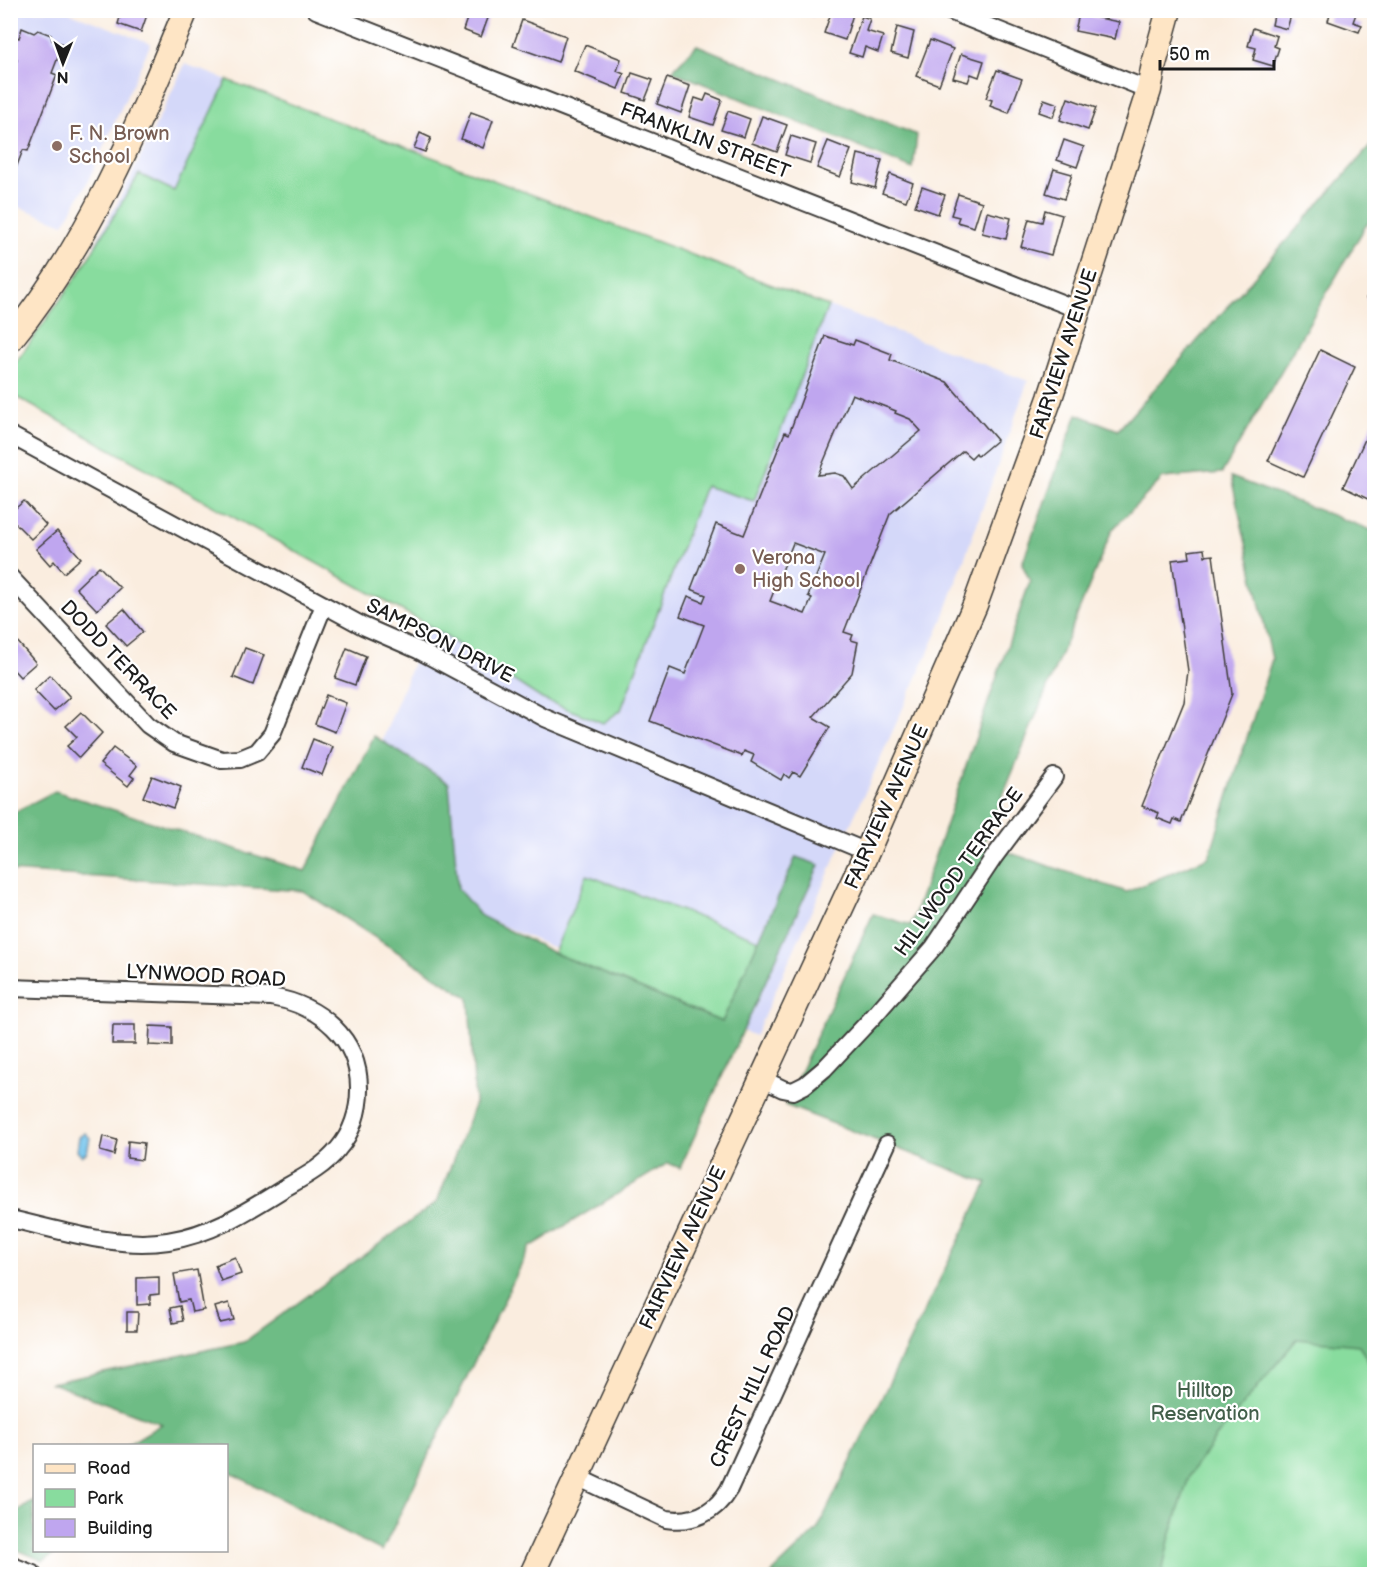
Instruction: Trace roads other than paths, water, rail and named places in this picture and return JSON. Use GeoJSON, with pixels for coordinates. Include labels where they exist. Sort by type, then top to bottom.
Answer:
{"type":"FeatureCollection","features":[{"type":"Feature","properties":{"kind":"main road"},"geometry":{"type":"LineString","coordinates":[[10,340],[68,258],[98,208],[127,148],[186,10]]}},
{"type":"Feature","properties":{"kind":"main road","name":"FAIRVIEW AVENUE"},"geometry":{"type":"LineString","coordinates":[[532,1575],[867,852],[975,605],[1026,468],[1080,310],[1149,90],[1169,10]]}},
{"type":"Feature","properties":{"kind":"street","name":"FRANKLIN STREET"},"geometry":{"type":"LineString","coordinates":[[316,10],[1080,310]]}},
{"type":"Feature","properties":{"kind":"street"},"geometry":{"type":"LineString","coordinates":[[947,10],[1149,90]]}},
{"type":"Feature","properties":{"kind":"street","name":"SAMPSON DRIVE"},"geometry":{"type":"LineString","coordinates":[[10,435],[363,626],[418,650],[545,718],[867,852]]}},
{"type":"Feature","properties":{"kind":"street","name":"DODD TERRACE"},"geometry":{"type":"LineString","coordinates":[[10,578],[148,725],[174,742],[222,760],[249,756],[257,752],[268,741],[324,605]]}},
{"type":"Feature","properties":{"kind":"street","name":"HILLWOOD TERRACE"},"geometry":{"type":"LineString","coordinates":[[762,1079],[793,1091],[805,1085],[824,1069],[934,947],[994,857],[1054,777]]}},
{"type":"Feature","properties":{"kind":"street","name":"LYNWOOD ROAD"},"geometry":{"type":"LineString","coordinates":[[10,988],[257,996],[284,999],[310,1009],[331,1024],[340,1034],[357,1065],[359,1087],[354,1122],[348,1136],[330,1159],[228,1223],[208,1231],[166,1242],[128,1243],[10,1219]]}},
{"type":"Feature","properties":{"kind":"street","name":"CREST HILL ROAD"},"geometry":{"type":"LineString","coordinates":[[577,1477],[666,1519],[694,1518],[704,1515],[718,1504],[729,1489],[887,1144]]}},
{"type":"Feature","properties":{"kind":"street"},"geometry":{"type":"LineString","coordinates":[[10,1565],[33,1575]]}},
{"type":"Feature","properties":{"kind":"water"},"geometry":{"type":"Polygon","coordinates":[[[85,1133],[90,1138],[87,1152],[82,1156],[77,1150],[79,1137],[85,1133]]]}},
{"type":"Feature","properties":{"kind":"place","name":"F. N. Brown School"},"geometry":{"type":"Point","coordinates":[57,146]}},
{"type":"Feature","properties":{"kind":"place","name":"Verona High School"},"geometry":{"type":"Point","coordinates":[740,569]}},
{"type":"Feature","properties":{"kind":"park label","name":"Hilltop Reservation"},"geometry":{"type":"Point","coordinates":[1205,1402]}}]}
